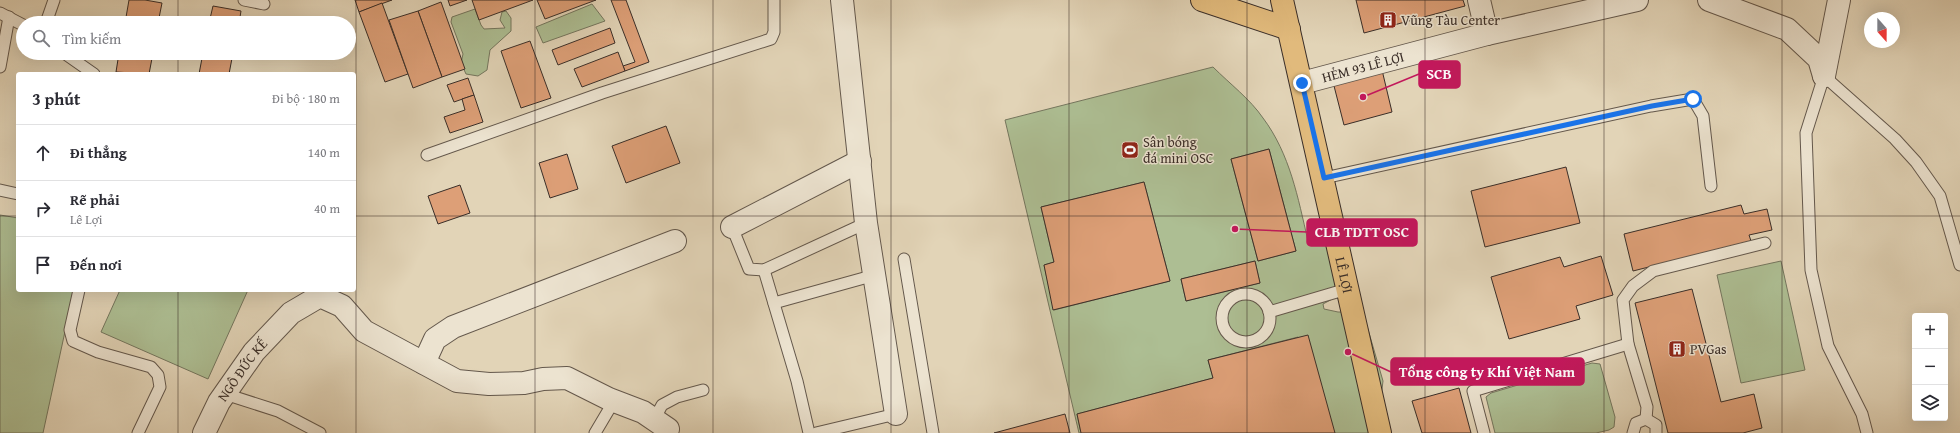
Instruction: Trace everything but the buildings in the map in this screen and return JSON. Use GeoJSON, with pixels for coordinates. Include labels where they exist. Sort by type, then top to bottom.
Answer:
{"type":"FeatureCollection","features":[{"type":"Feature","properties":{"kind":"main road"},"geometry":{"type":"LineString","coordinates":[[1202,0],[1289,29]]}},
{"type":"Feature","properties":{"kind":"main road","name":"LÊ LỢI"},"geometry":{"type":"LineString","coordinates":[[1282,0],[1324,178],[1347,289],[1380,433]]}},
{"type":"Feature","properties":{"kind":"street"},"geometry":{"type":"LineString","coordinates":[[842,0],[866,223],[896,414]]}},
{"type":"Feature","properties":{"kind":"street"},"geometry":{"type":"LineString","coordinates":[[1479,0],[1487,34]]}},
{"type":"Feature","properties":{"kind":"street","name":"HẺM 93 LÊ LỢI"},"geometry":{"type":"LineString","coordinates":[[1302,83],[1487,34],[1635,0]]}},
{"type":"Feature","properties":{"kind":"street"},"geometry":{"type":"LineString","coordinates":[[1708,0],[1786,29],[1819,59],[1824,76]]}},
{"type":"Feature","properties":{"kind":"street"},"geometry":{"type":"LineString","coordinates":[[1824,76],[1839,0]]}},
{"type":"Feature","properties":{"kind":"street"},"geometry":{"type":"LineString","coordinates":[[732,227],[860,161]]}},
{"type":"Feature","properties":{"kind":"street"},"geometry":{"type":"LineString","coordinates":[[661,424],[643,412],[614,401],[567,378],[543,379],[524,383],[504,382],[489,384],[457,381],[424,363],[435,339],[453,326],[675,241]]}},
{"type":"Feature","properties":{"kind":"street","name":"NGÔ ĐỨC KẾ"},"geometry":{"type":"LineString","coordinates":[[204,433],[225,394],[254,352],[291,313],[320,296],[342,306],[364,331],[424,363]]}},
{"type":"Feature","properties":{"kind":"lane"},"geometry":{"type":"LineString","coordinates":[[48,16],[54,0]]}},
{"type":"Feature","properties":{"kind":"lane"},"geometry":{"type":"LineString","coordinates":[[244,0],[264,4]]}},
{"type":"Feature","properties":{"kind":"lane"},"geometry":{"type":"LineString","coordinates":[[427,155],[602,93],[771,39],[774,32],[774,0]]}},
{"type":"Feature","properties":{"kind":"lane"},"geometry":{"type":"LineString","coordinates":[[0,67],[4,15],[16,21]]}},
{"type":"Feature","properties":{"kind":"lane"},"geometry":{"type":"LineString","coordinates":[[74,60],[91,72]]}},
{"type":"Feature","properties":{"kind":"lane"},"geometry":{"type":"LineString","coordinates":[[1867,433],[1862,414],[1828,346],[1811,270],[1806,133],[1824,76],[1895,139],[1927,177],[1940,196],[1960,265]]}},
{"type":"Feature","properties":{"kind":"lane"},"geometry":{"type":"LineString","coordinates":[[1324,178],[1652,106],[1693,99],[1703,116],[1711,186]]}},
{"type":"Feature","properties":{"kind":"lane"},"geometry":{"type":"LineString","coordinates":[[0,190],[16,194]]}},
{"type":"Feature","properties":{"kind":"lane"},"geometry":{"type":"LineString","coordinates":[[732,227],[749,269],[764,270],[866,223]]}},
{"type":"Feature","properties":{"kind":"lane"},"geometry":{"type":"LineString","coordinates":[[1646,419],[1647,406],[1628,344],[1623,300],[1633,286],[1653,271],[1765,243]]}},
{"type":"Feature","properties":{"kind":"lane"},"geometry":{"type":"LineString","coordinates":[[904,259],[933,433]]}},
{"type":"Feature","properties":{"kind":"lane"},"geometry":{"type":"LineString","coordinates":[[764,270],[796,380],[808,433]]}},
{"type":"Feature","properties":{"kind":"lane"},"geometry":{"type":"LineString","coordinates":[[774,303],[875,275]]}},
{"type":"Feature","properties":{"kind":"lane"},"geometry":{"type":"LineString","coordinates":[[1269,312],[1347,289]]}},
{"type":"Feature","properties":{"kind":"lane"},"geometry":{"type":"LineString","coordinates":[[79,292],[70,330],[73,340],[98,352],[151,367],[159,376],[160,387],[138,433]]}},
{"type":"Feature","properties":{"kind":"lane"},"geometry":{"type":"LineString","coordinates":[[1246,294],[1261,299],[1269,312],[1270,319],[1265,333],[1251,341],[1243,342],[1236,339],[1224,328],[1223,312],[1232,299],[1239,295],[1246,294]]}},
{"type":"Feature","properties":{"kind":"lane"},"geometry":{"type":"LineString","coordinates":[[1484,433],[1473,391],[1628,344]]}},
{"type":"Feature","properties":{"kind":"lane"},"geometry":{"type":"LineString","coordinates":[[661,424],[662,405],[677,397],[703,390]]}},
{"type":"Feature","properties":{"kind":"lane"},"geometry":{"type":"LineString","coordinates":[[225,394],[278,411],[320,433]]}},
{"type":"Feature","properties":{"kind":"lane"},"geometry":{"type":"LineString","coordinates":[[595,433],[614,401]]}},
{"type":"Feature","properties":{"kind":"lane"},"geometry":{"type":"LineString","coordinates":[[816,433],[896,414]]}},
{"type":"Feature","properties":{"kind":"lane"},"geometry":{"type":"LineString","coordinates":[[1633,433],[1638,420],[1646,419],[1656,425],[1656,433]]}},
{"type":"Feature","properties":{"kind":"green space"},"geometry":{"type":"Polygon","coordinates":[[[592,4],[605,21],[543,43],[536,27],[592,4]]]}},
{"type":"Feature","properties":{"kind":"green space"},"geometry":{"type":"Polygon","coordinates":[[[475,9],[484,29],[505,28],[500,20],[502,12],[506,11],[511,18],[511,31],[490,50],[487,70],[478,76],[466,74],[461,63],[463,54],[451,22],[452,17],[475,9]]]}},
{"type":"Feature","properties":{"kind":"green space"},"geometry":{"type":"Polygon","coordinates":[[[1213,67],[1258,111],[1280,146],[1292,177],[1308,241],[1312,240],[1310,234],[1312,227],[1322,226],[1328,230],[1338,296],[1323,304],[1324,309],[1338,312],[1359,312],[1367,326],[1383,381],[1381,397],[1383,433],[1331,433],[1298,337],[1208,360],[1213,378],[1077,414],[1081,433],[1079,433],[1005,120],[1213,67]],[[1269,149],[1231,159],[1258,261],[1296,251],[1269,149]],[[1144,182],[1041,207],[1054,262],[1044,265],[1054,310],[1170,281],[1144,182]],[[1255,261],[1181,279],[1186,301],[1260,283],[1255,261]]]}},
{"type":"Feature","properties":{"kind":"green space"},"geometry":{"type":"Polygon","coordinates":[[[0,215],[16,218],[16,292],[74,292],[43,433],[0,433],[0,215]]]}},
{"type":"Feature","properties":{"kind":"green space"},"geometry":{"type":"Polygon","coordinates":[[[1781,261],[1805,370],[1741,383],[1717,275],[1781,261]]]}},
{"type":"Feature","properties":{"kind":"green space"},"geometry":{"type":"Polygon","coordinates":[[[119,292],[247,292],[208,379],[101,332],[119,292]]]}},
{"type":"Feature","properties":{"kind":"green space"},"geometry":{"type":"Polygon","coordinates":[[[1592,363],[1600,364],[1615,417],[1614,427],[1609,430],[1596,433],[1495,433],[1486,397],[1491,393],[1592,363]]]}},
{"type":"Feature","properties":{"kind":"place","name":"Vũng Tàu Center"},"geometry":{"type":"Point","coordinates":[1388,20]}},
{"type":"Feature","properties":{"kind":"place","name":"SCB"},"geometry":{"type":"Point","coordinates":[1363,97]}},
{"type":"Feature","properties":{"kind":"place","name":"Sân bóng đá mini OSC"},"geometry":{"type":"Point","coordinates":[1130,150]}},
{"type":"Feature","properties":{"kind":"place","name":"CLB TDTT OSC"},"geometry":{"type":"Point","coordinates":[1235,229]}},
{"type":"Feature","properties":{"kind":"place","name":"PVGas"},"geometry":{"type":"Point","coordinates":[1677,349]}},
{"type":"Feature","properties":{"kind":"place","name":"Tổng công ty Khí Việt Nam"},"geometry":{"type":"Point","coordinates":[1348,352]}},
{"type":"Feature","properties":{"kind":"route"},"geometry":{"type":"LineString","coordinates":[[1302,83],[1324,178],[1652,106],[1693,99]]}}]}
